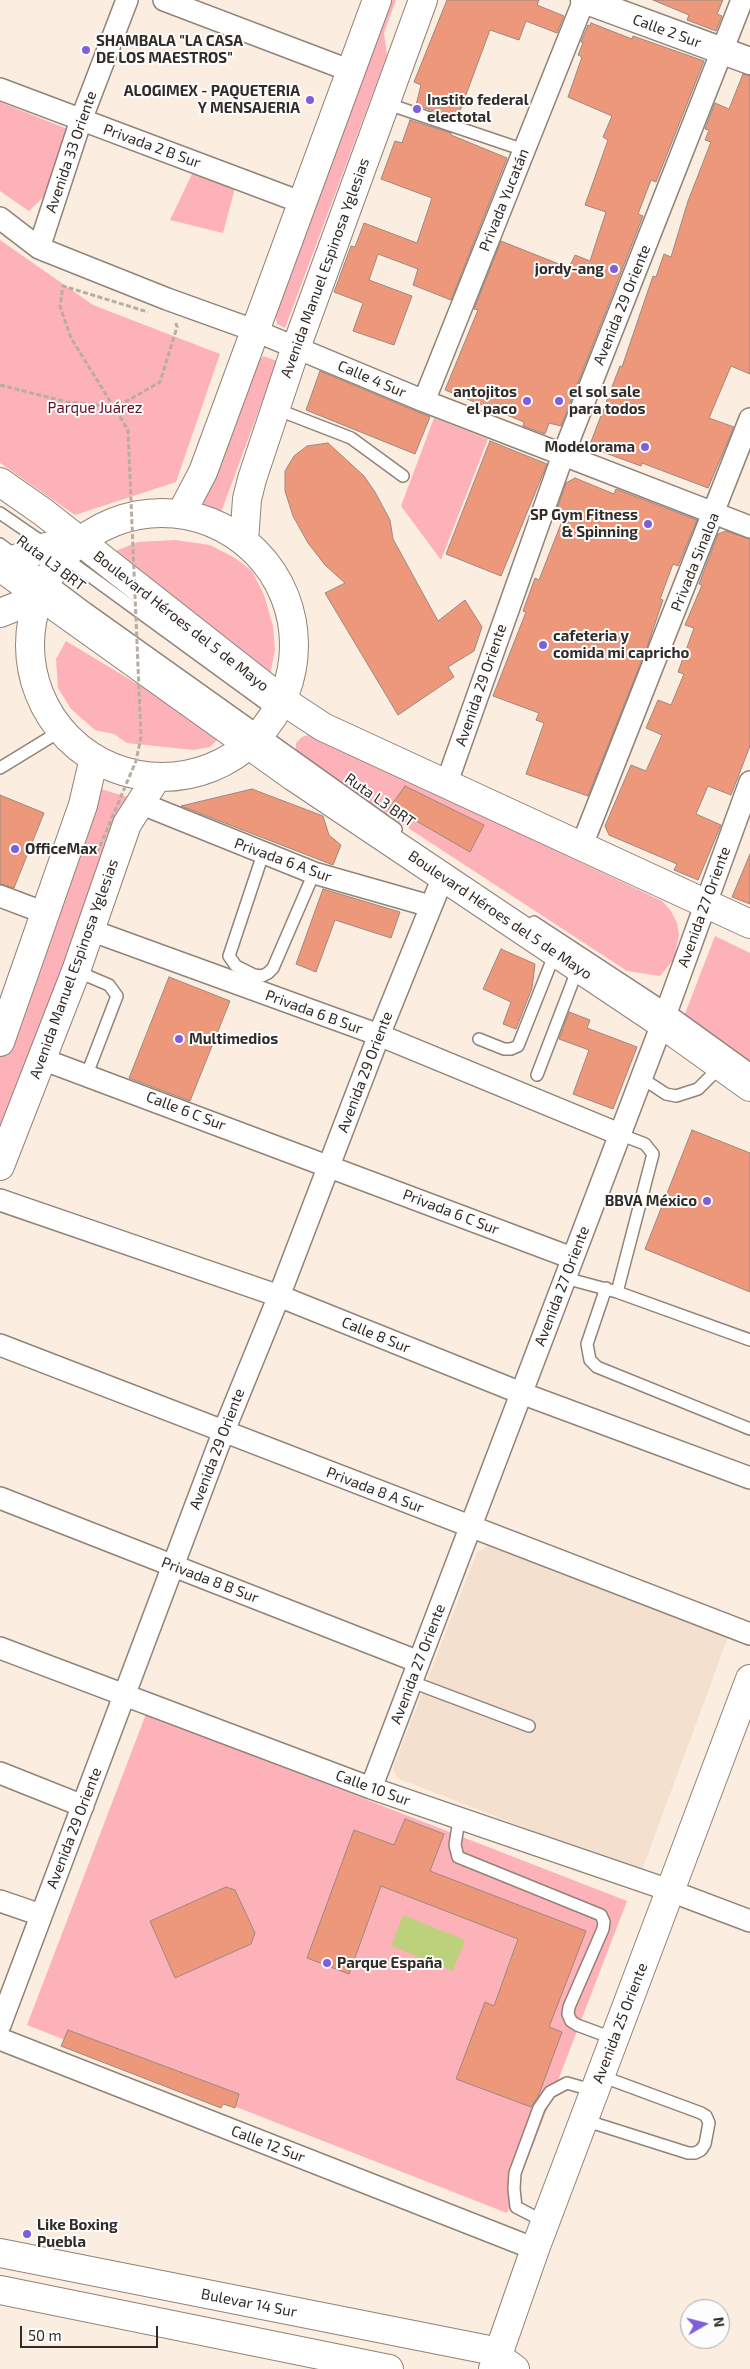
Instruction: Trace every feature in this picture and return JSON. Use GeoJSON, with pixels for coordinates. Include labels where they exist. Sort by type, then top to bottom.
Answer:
{"type":"FeatureCollection","features":[{"type":"Feature","properties":{"kind":"main road"},"geometry":{"type":"LineString","coordinates":[[181,514],[203,472],[377,0]]}},
{"type":"Feature","properties":{"kind":"main road","name":"Avenida Manuel Espinosa Yglesias"},"geometry":{"type":"LineString","coordinates":[[244,541],[247,498],[296,347],[423,0]]}},
{"type":"Feature","properties":{"kind":"main road","name":"Boulevard Héroes del 5 de Mayo"},"geometry":{"type":"LineString","coordinates":[[0,482],[63,548],[267,722],[294,777],[448,871],[555,953],[578,968],[665,1017],[721,1066],[750,1087]]}},
{"type":"Feature","properties":{"kind":"main road","name":"Boulevard Héroes del 5 de Mayo"},"geometry":{"type":"LineString","coordinates":[[154,512],[181,514],[214,523],[244,541],[270,570],[281,586],[291,614],[293,653],[291,673],[267,722],[230,759],[207,769],[183,776],[157,777],[124,771],[94,758],[62,730],[46,707],[36,680],[31,653],[32,624],[44,588],[63,548],[102,526],[128,517],[154,512]]}},
{"type":"Feature","properties":{"kind":"main road"},"geometry":{"type":"LineString","coordinates":[[5,558],[63,548]]}},
{"type":"Feature","properties":{"kind":"main road","name":"Boulevard Héroes del 5 de Mayo"},"geometry":{"type":"LineString","coordinates":[[5,558],[44,588],[267,722],[323,727],[582,845],[702,912],[750,924]]}},
{"type":"Feature","properties":{"kind":"main road"},"geometry":{"type":"LineString","coordinates":[[0,613],[44,588]]}},
{"type":"Feature","properties":{"kind":"main road"},"geometry":{"type":"LineString","coordinates":[[0,1042],[83,805],[94,758]]}},
{"type":"Feature","properties":{"kind":"main road","name":"Avenida Manuel Espinosa Yglesias"},"geometry":{"type":"LineString","coordinates":[[0,1166],[76,971],[127,824],[157,777]]}},
{"type":"Feature","properties":{"kind":"main road","name":"Avenida 25 Oriente"},"geometry":{"type":"LineString","coordinates":[[502,2364],[535,2249],[750,1679]]}},
{"type":"Feature","properties":{"kind":"main road","name":"Bulevar 14 Sur"},"geometry":{"type":"LineString","coordinates":[[0,2254],[489,2350],[502,2364]]}},
{"type":"Feature","properties":{"kind":"main road"},"geometry":{"type":"LineString","coordinates":[[0,2290],[389,2369]]}},
{"type":"Feature","properties":{"kind":"street","name":"Avenida 33 Oriente"},"geometry":{"type":"LineString","coordinates":[[39,248],[81,120],[127,0]]}},
{"type":"Feature","properties":{"kind":"street"},"geometry":{"type":"LineString","coordinates":[[164,0],[351,71]]}},
{"type":"Feature","properties":{"kind":"street","name":"Calle 2 Sur"},"geometry":{"type":"LineString","coordinates":[[584,0],[750,61]]}},
{"type":"Feature","properties":{"kind":"street","name":"Privada Yucatán"},"geometry":{"type":"LineString","coordinates":[[424,401],[584,0]]}},
{"type":"Feature","properties":{"kind":"street","name":"Avenida 29 Oriente"},"geometry":{"type":"LineString","coordinates":[[447,782],[563,455],[742,0]]}},
{"type":"Feature","properties":{"kind":"street","name":"Privada 2 B Sur"},"geometry":{"type":"LineString","coordinates":[[0,89],[303,202]]}},
{"type":"Feature","properties":{"kind":"street","name":"Calle 4 Sur"},"geometry":{"type":"LineString","coordinates":[[0,218],[39,248],[167,299],[256,331],[424,401],[750,527]]}},
{"type":"Feature","properties":{"kind":"street","name":"Privada Sinaloa"},"geometry":{"type":"LineString","coordinates":[[582,845],[750,419]]}},
{"type":"Feature","properties":{"kind":"street","name":"Avenida 27 Oriente"},"geometry":{"type":"LineString","coordinates":[[371,1788],[640,1077],[665,1017],[750,782]]}},
{"type":"Feature","properties":{"kind":"street","name":"Privada 6 A Sur"},"geometry":{"type":"LineString","coordinates":[[140,803],[314,873],[430,906]]}},
{"type":"Feature","properties":{"kind":"street","name":"Avenida 29 Oriente"},"geometry":{"type":"LineString","coordinates":[[0,2025],[223,1432],[279,1296],[430,906],[448,871]]}},
{"type":"Feature","properties":{"kind":"street"},"geometry":{"type":"LineString","coordinates":[[0,896],[45,913]]}},
{"type":"Feature","properties":{"kind":"street","name":"Privada 6 B Sur"},"geometry":{"type":"LineString","coordinates":[[90,930],[379,1035],[619,1134]]}},
{"type":"Feature","properties":{"kind":"street","name":"Calle 6 C Sur"},"geometry":{"type":"LineString","coordinates":[[42,1059],[87,1074],[329,1166]]}},
{"type":"Feature","properties":{"kind":"street","name":"Privada 6 C Sur"},"geometry":{"type":"LineString","coordinates":[[329,1166],[572,1258]]}},
{"type":"Feature","properties":{"kind":"street","name":"Calle 8 Sur"},"geometry":{"type":"LineString","coordinates":[[0,1200],[279,1296],[521,1393],[750,1478]]}},
{"type":"Feature","properties":{"kind":"street","name":"Privada 8 A Sur"},"geometry":{"type":"LineString","coordinates":[[0,1345],[750,1634]]}},
{"type":"Feature","properties":{"kind":"street","name":"Privada 8 B Sur"},"geometry":{"type":"LineString","coordinates":[[0,1498],[419,1662]]}},
{"type":"Feature","properties":{"kind":"street","name":"Calle 10 Sur"},"geometry":{"type":"LineString","coordinates":[[0,1648],[371,1788],[750,1920]]}},
{"type":"Feature","properties":{"kind":"street"},"geometry":{"type":"LineString","coordinates":[[0,1773],[83,1806]]}},
{"type":"Feature","properties":{"kind":"street"},"geometry":{"type":"LineString","coordinates":[[0,1901],[41,1915]]}},
{"type":"Feature","properties":{"kind":"street","name":"Calle 12 Sur"},"geometry":{"type":"LineString","coordinates":[[0,2039],[535,2249]]}},
{"type":"Feature","properties":{"kind":"lane"},"geometry":{"type":"LineString","coordinates":[[385,103],[524,150]]}},
{"type":"Feature","properties":{"kind":"lane"},"geometry":{"type":"LineString","coordinates":[[276,409],[351,438],[403,476]]}},
{"type":"Feature","properties":{"kind":"lane"},"geometry":{"type":"LineString","coordinates":[[0,514],[63,548]]}},
{"type":"Feature","properties":{"kind":"lane"},"geometry":{"type":"LineString","coordinates":[[267,722],[665,898]]}},
{"type":"Feature","properties":{"kind":"lane","name":"Ruta L3 BRT"},"geometry":{"type":"LineString","coordinates":[[267,722],[402,834]]}},
{"type":"Feature","properties":{"kind":"lane"},"geometry":{"type":"LineString","coordinates":[[0,768],[62,730]]}},
{"type":"Feature","properties":{"kind":"lane"},"geometry":{"type":"LineString","coordinates":[[263,854],[229,956],[236,966],[254,975],[262,976],[273,968],[314,873]]}},
{"type":"Feature","properties":{"kind":"lane"},"geometry":{"type":"LineString","coordinates":[[524,916],[665,1017],[750,1069]]}},
{"type":"Feature","properties":{"kind":"lane"},"geometry":{"type":"LineString","coordinates":[[479,1039],[504,1049],[511,1050],[518,1046],[555,953]]}},
{"type":"Feature","properties":{"kind":"lane"},"geometry":{"type":"LineString","coordinates":[[537,1075],[578,968]]}},
{"type":"Feature","properties":{"kind":"lane"},"geometry":{"type":"LineString","coordinates":[[76,971],[108,985],[117,996],[87,1074]]}},
{"type":"Feature","properties":{"kind":"lane"},"geometry":{"type":"LineString","coordinates":[[640,1077],[666,1094],[676,1096],[698,1089],[721,1066]]}},
{"type":"Feature","properties":{"kind":"lane"},"geometry":{"type":"LineString","coordinates":[[619,1134],[645,1144],[653,1154],[612,1290],[587,1344],[590,1360],[597,1367],[750,1429]]}},
{"type":"Feature","properties":{"kind":"lane"},"geometry":{"type":"LineString","coordinates":[[565,1278],[612,1290],[750,1340]]}},
{"type":"Feature","properties":{"kind":"lane"},"geometry":{"type":"LineString","coordinates":[[412,1682],[529,1726]]}},
{"type":"Feature","properties":{"kind":"lane"},"geometry":{"type":"LineString","coordinates":[[460,1820],[455,1851],[464,1861],[601,1915],[604,1929],[568,2007],[568,2014],[571,2021],[577,2025],[615,2039]]}},
{"type":"Feature","properties":{"kind":"lane"},"geometry":{"type":"LineString","coordinates":[[545,2222],[516,2206],[514,2189],[515,2173],[539,2108],[550,2092],[567,2083],[598,2084],[701,2113],[706,2116],[709,2123],[705,2144],[695,2154],[584,2120]]}},
{"type":"Feature","properties":{"kind":"path"},"geometry":{"type":"LineString","coordinates":[[97,853],[136,760],[141,737],[128,430],[71,338],[60,306],[63,286],[148,312]]}},
{"type":"Feature","properties":{"kind":"path"},"geometry":{"type":"LineString","coordinates":[[0,385],[67,402],[106,406],[128,400],[160,382],[177,327],[167,299]]}},
{"type":"Feature","properties":{"kind":"shaded area"},"geometry":{"type":"Polygon","coordinates":[[[488,1546],[728,1637],[641,1873],[397,1778],[393,1768],[477,1552],[488,1546]]]}},
{"type":"Feature","properties":{"kind":"shaded area"},"geometry":{"type":"Polygon","coordinates":[[[403,1915],[465,1940],[453,1971],[391,1946],[403,1915]]]}},
{"type":"Feature","properties":{"kind":"green space"},"geometry":{"type":"Polygon","coordinates":[[[391,0],[396,0],[384,33],[387,55],[285,328],[277,324],[274,307],[391,0]]]}},
{"type":"Feature","properties":{"kind":"green space"},"geometry":{"type":"Polygon","coordinates":[[[0,102],[70,130],[55,186],[29,211],[0,191],[0,102]]]}},
{"type":"Feature","properties":{"kind":"green space"},"geometry":{"type":"Polygon","coordinates":[[[192,174],[235,188],[223,233],[170,220],[192,174]]]}},
{"type":"Feature","properties":{"kind":"green space","name":"Parque Juárez"},"geometry":{"type":"Polygon","coordinates":[[[0,240],[93,305],[220,354],[176,482],[75,515],[0,463],[0,240]]]}},
{"type":"Feature","properties":{"kind":"green space"},"geometry":{"type":"Polygon","coordinates":[[[263,356],[277,361],[220,515],[205,509],[201,492],[241,385],[263,356]]]}},
{"type":"Feature","properties":{"kind":"green space"},"geometry":{"type":"Polygon","coordinates":[[[434,418],[488,439],[441,560],[401,506],[434,418]]]}},
{"type":"Feature","properties":{"kind":"green space"},"geometry":{"type":"Polygon","coordinates":[[[175,540],[210,545],[235,558],[252,571],[264,595],[273,626],[275,650],[270,675],[108,554],[138,542],[175,540]]]}},
{"type":"Feature","properties":{"kind":"green space"},"geometry":{"type":"Polygon","coordinates":[[[66,641],[222,735],[210,747],[194,750],[127,743],[114,734],[95,730],[71,709],[58,688],[56,659],[66,641]]]}},
{"type":"Feature","properties":{"kind":"green space"},"geometry":{"type":"Polygon","coordinates":[[[311,734],[662,901],[671,911],[677,923],[679,935],[674,959],[660,976],[627,971],[301,758],[296,751],[296,743],[302,737],[311,734]]]}},
{"type":"Feature","properties":{"kind":"green space"},"geometry":{"type":"Polygon","coordinates":[[[94,787],[131,798],[0,1155],[0,1053],[94,787]]]}},
{"type":"Feature","properties":{"kind":"green space"},"geometry":{"type":"Polygon","coordinates":[[[715,936],[750,953],[750,1067],[683,1019],[715,936]]]}},
{"type":"Feature","properties":{"kind":"green space","name":"Parque España"},"geometry":{"type":"Polygon","coordinates":[[[146,1714],[627,1901],[507,2213],[27,2025],[146,1714]]]}},
{"type":"Feature","properties":{"kind":"building"},"geometry":{"type":"Polygon","coordinates":[[[447,0],[539,0],[537,5],[564,16],[557,33],[526,21],[519,40],[490,30],[457,119],[416,105],[421,85],[414,82],[447,0]]]}},
{"type":"Feature","properties":{"kind":"building"},"geometry":{"type":"Polygon","coordinates":[[[653,0],[723,0],[717,14],[722,16],[716,31],[687,20],[689,15],[653,0]]]}},
{"type":"Feature","properties":{"kind":"building"},"geometry":{"type":"Polygon","coordinates":[[[591,23],[632,39],[633,36],[704,61],[656,182],[651,180],[638,214],[643,216],[561,426],[549,423],[545,434],[523,426],[524,422],[445,390],[478,310],[474,309],[501,241],[569,268],[575,255],[590,261],[606,212],[585,205],[608,140],[603,137],[612,116],[568,97],[582,57],[578,55],[583,43],[581,42],[588,25],[590,26],[591,23]]]}},
{"type":"Feature","properties":{"kind":"building"},"geometry":{"type":"Polygon","coordinates":[[[743,74],[750,76],[750,374],[731,366],[709,418],[734,427],[708,488],[642,463],[641,466],[589,447],[620,366],[622,367],[653,276],[656,277],[664,254],[671,257],[688,201],[711,142],[705,140],[709,130],[705,129],[715,103],[729,109],[743,74]]]}},
{"type":"Feature","properties":{"kind":"building"},"geometry":{"type":"Polygon","coordinates":[[[410,120],[451,133],[451,135],[507,158],[451,300],[413,285],[418,269],[378,254],[369,280],[412,296],[394,345],[353,331],[363,303],[334,292],[351,246],[355,247],[364,223],[417,243],[432,198],[381,179],[395,141],[402,143],[410,120]]]}},
{"type":"Feature","properties":{"kind":"building"},"geometry":{"type":"Polygon","coordinates":[[[320,371],[430,417],[415,454],[306,410],[320,371]]]}},
{"type":"Feature","properties":{"kind":"building"},"geometry":{"type":"Polygon","coordinates":[[[490,441],[547,464],[501,576],[446,554],[490,441]]]}},
{"type":"Feature","properties":{"kind":"building"},"geometry":{"type":"Polygon","coordinates":[[[328,443],[364,476],[375,492],[390,520],[393,539],[438,621],[465,600],[482,627],[474,651],[448,667],[454,677],[398,715],[325,593],[345,583],[325,565],[308,543],[293,516],[285,491],[285,471],[294,456],[307,446],[328,443]]]}},
{"type":"Feature","properties":{"kind":"building"},"geometry":{"type":"Polygon","coordinates":[[[575,478],[614,494],[616,489],[697,520],[678,566],[673,564],[660,599],[663,600],[647,647],[588,796],[526,774],[544,723],[536,720],[539,713],[493,696],[526,612],[523,611],[535,578],[539,580],[564,516],[556,512],[566,483],[575,478]]]}},
{"type":"Feature","properties":{"kind":"building"},"geometry":{"type":"Polygon","coordinates":[[[726,531],[750,539],[750,746],[731,795],[708,786],[696,814],[721,825],[698,880],[674,870],[677,864],[609,835],[605,826],[631,765],[646,771],[662,735],[646,728],[658,700],[671,705],[684,674],[678,672],[694,628],[685,625],[702,585],[699,584],[718,534],[726,531]]]}},
{"type":"Feature","properties":{"kind":"building"},"geometry":{"type":"Polygon","coordinates":[[[405,786],[484,825],[470,852],[406,815],[402,819],[388,810],[405,786]]]}},
{"type":"Feature","properties":{"kind":"building"},"geometry":{"type":"Polygon","coordinates":[[[252,789],[323,816],[329,835],[341,845],[333,865],[181,806],[252,789]]]}},
{"type":"Feature","properties":{"kind":"building","name":"OfficeMax"},"geometry":{"type":"Polygon","coordinates":[[[0,795],[44,813],[14,888],[0,884],[0,795]]]}},
{"type":"Feature","properties":{"kind":"building"},"geometry":{"type":"Polygon","coordinates":[[[750,854],[750,904],[732,897],[750,854]]]}},
{"type":"Feature","properties":{"kind":"building"},"geometry":{"type":"Polygon","coordinates":[[[323,889],[400,912],[391,938],[335,920],[316,972],[296,964],[323,889]]]}},
{"type":"Feature","properties":{"kind":"building"},"geometry":{"type":"Polygon","coordinates":[[[501,949],[535,964],[532,988],[516,1029],[503,1024],[511,1002],[483,989],[501,949]]]}},
{"type":"Feature","properties":{"kind":"building","name":"Multimedios"},"geometry":{"type":"Polygon","coordinates":[[[169,977],[230,1001],[190,1101],[129,1078],[169,977]]]}},
{"type":"Feature","properties":{"kind":"building"},"geometry":{"type":"Polygon","coordinates":[[[569,1012],[590,1020],[587,1028],[637,1047],[613,1109],[573,1094],[589,1050],[559,1039],[569,1012]]]}},
{"type":"Feature","properties":{"kind":"building","name":"BBVA México"},"geometry":{"type":"Polygon","coordinates":[[[692,1130],[750,1153],[750,1292],[645,1249],[692,1130]]]}},
{"type":"Feature","properties":{"kind":"building"},"geometry":{"type":"Polygon","coordinates":[[[405,1819],[444,1834],[430,1871],[586,1931],[549,2027],[562,2032],[538,2097],[531,2107],[456,2079],[485,2002],[494,2006],[518,1939],[381,1886],[349,1974],[307,1958],[354,1830],[394,1845],[405,1819]]]}},
{"type":"Feature","properties":{"kind":"building"},"geometry":{"type":"Polygon","coordinates":[[[226,1887],[235,1890],[255,1933],[251,1944],[175,1978],[150,1921],[226,1887]]]}},
{"type":"Feature","properties":{"kind":"building"},"geometry":{"type":"Polygon","coordinates":[[[68,2030],[239,2094],[235,2108],[223,2104],[221,2108],[61,2046],[68,2030]]]}},
{"type":"Feature","properties":{"kind":"place","name":"SHAMBALA \"LA CASA DE LOS MAESTROS\""},"geometry":{"type":"Point","coordinates":[86,50]}},
{"type":"Feature","properties":{"kind":"place","name":"ALOGIMEX - PAQUETERIA Y MENSAJERIA"},"geometry":{"type":"Point","coordinates":[310,100]}},
{"type":"Feature","properties":{"kind":"place","name":"Instito federal electotal"},"geometry":{"type":"Point","coordinates":[417,109]}},
{"type":"Feature","properties":{"kind":"place","name":"jordy-ang"},"geometry":{"type":"Point","coordinates":[614,269]}},
{"type":"Feature","properties":{"kind":"place","name":"antojitos el paco"},"geometry":{"type":"Point","coordinates":[527,401]}},
{"type":"Feature","properties":{"kind":"place","name":"el sol sale para todos"},"geometry":{"type":"Point","coordinates":[559,401]}},
{"type":"Feature","properties":{"kind":"place","name":"Modelorama"},"geometry":{"type":"Point","coordinates":[645,447]}},
{"type":"Feature","properties":{"kind":"place","name":"SP Gym Fitness & Spinning"},"geometry":{"type":"Point","coordinates":[648,524]}},
{"type":"Feature","properties":{"kind":"place","name":"cafeteria y comida mi capricho"},"geometry":{"type":"Point","coordinates":[543,645]}},
{"type":"Feature","properties":{"kind":"place","name":"OfficeMax"},"geometry":{"type":"Point","coordinates":[15,849]}},
{"type":"Feature","properties":{"kind":"place","name":"Multimedios"},"geometry":{"type":"Point","coordinates":[179,1039]}},
{"type":"Feature","properties":{"kind":"place","name":"BBVA México"},"geometry":{"type":"Point","coordinates":[707,1201]}},
{"type":"Feature","properties":{"kind":"place","name":"Parque España"},"geometry":{"type":"Point","coordinates":[327,1963]}},
{"type":"Feature","properties":{"kind":"place","name":"Like Boxing Puebla"},"geometry":{"type":"Point","coordinates":[27,2234]}}]}
